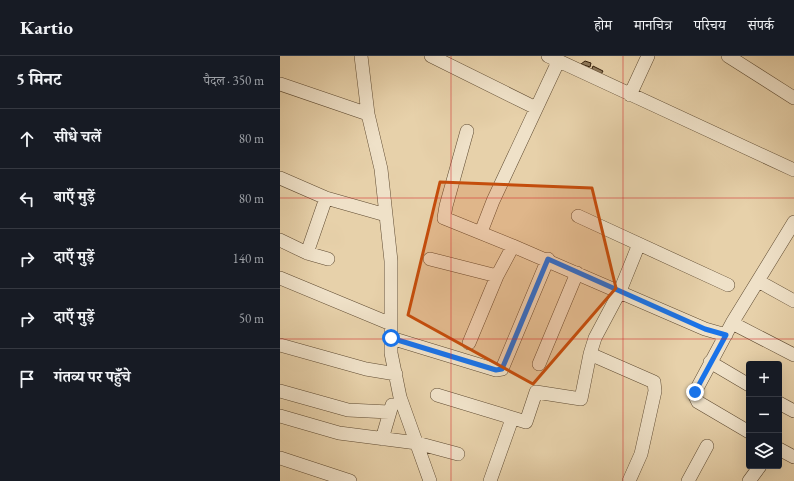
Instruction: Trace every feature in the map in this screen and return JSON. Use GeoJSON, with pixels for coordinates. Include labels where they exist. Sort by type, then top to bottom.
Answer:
{"type":"FeatureCollection","features":[{"type":"Feature","properties":{"kind":"street"},"geometry":{"type":"LineString","coordinates":[[361,56],[368,114],[381,169],[391,261],[391,353],[399,391],[430,481]]}},
{"type":"Feature","properties":{"kind":"street"},"geometry":{"type":"LineString","coordinates":[[431,56],[536,108]]}},
{"type":"Feature","properties":{"kind":"street"},"geometry":{"type":"LineString","coordinates":[[630,95],[648,56]]}},
{"type":"Feature","properties":{"kind":"street"},"geometry":{"type":"LineString","coordinates":[[728,56],[794,98]]}},
{"type":"Feature","properties":{"kind":"street"},"geometry":{"type":"LineString","coordinates":[[481,232],[493,201],[536,108],[553,59],[794,170]]}},
{"type":"Feature","properties":{"kind":"street"},"geometry":{"type":"LineString","coordinates":[[280,84],[368,114]]}},
{"type":"Feature","properties":{"kind":"street"},"geometry":{"type":"LineString","coordinates":[[467,131],[444,215],[447,221],[481,232],[548,259],[705,329],[726,335]]}},
{"type":"Feature","properties":{"kind":"street"},"geometry":{"type":"LineString","coordinates":[[280,178],[326,198],[386,215]]}},
{"type":"Feature","properties":{"kind":"street"},"geometry":{"type":"LineString","coordinates":[[307,253],[326,198]]}},
{"type":"Feature","properties":{"kind":"street"},"geometry":{"type":"LineString","coordinates":[[578,216],[728,285]]}},
{"type":"Feature","properties":{"kind":"street"},"geometry":{"type":"LineString","coordinates":[[746,430],[696,400],[696,389],[732,323],[794,222]]}},
{"type":"Feature","properties":{"kind":"street"},"geometry":{"type":"LineString","coordinates":[[280,240],[307,253],[328,259]]}},
{"type":"Feature","properties":{"kind":"street"},"geometry":{"type":"LineString","coordinates":[[437,395],[525,422],[528,421],[536,392],[581,399],[590,354],[595,338],[620,290],[639,244]]}},
{"type":"Feature","properties":{"kind":"street"},"geometry":{"type":"LineString","coordinates":[[469,343],[497,276],[513,246]]}},
{"type":"Feature","properties":{"kind":"street"},"geometry":{"type":"LineString","coordinates":[[430,259],[497,276]]}},
{"type":"Feature","properties":{"kind":"street"},"geometry":{"type":"LineString","coordinates":[[391,338],[496,370],[502,369],[548,259]]}},
{"type":"Feature","properties":{"kind":"street"},"geometry":{"type":"LineString","coordinates":[[539,364],[577,273]]}},
{"type":"Feature","properties":{"kind":"street"},"geometry":{"type":"LineString","coordinates":[[280,278],[391,324]]}},
{"type":"Feature","properties":{"kind":"street"},"geometry":{"type":"LineString","coordinates":[[758,281],[794,301]]}},
{"type":"Feature","properties":{"kind":"street"},"geometry":{"type":"LineString","coordinates":[[732,323],[794,355]]}},
{"type":"Feature","properties":{"kind":"street"},"geometry":{"type":"LineString","coordinates":[[280,345],[366,369],[396,374]]}},
{"type":"Feature","properties":{"kind":"street"},"geometry":{"type":"LineString","coordinates":[[590,354],[654,382],[655,391],[641,454],[629,481]]}},
{"type":"Feature","properties":{"kind":"street"},"geometry":{"type":"LineString","coordinates":[[710,362],[746,383]]}},
{"type":"Feature","properties":{"kind":"street"},"geometry":{"type":"LineString","coordinates":[[280,391],[348,410],[389,412]]}},
{"type":"Feature","properties":{"kind":"street"},"geometry":{"type":"LineString","coordinates":[[382,439],[389,412],[399,391]]}},
{"type":"Feature","properties":{"kind":"street"},"geometry":{"type":"LineString","coordinates":[[782,405],[794,411]]}},
{"type":"Feature","properties":{"kind":"street"},"geometry":{"type":"LineString","coordinates":[[280,416],[339,433],[417,442],[458,454]]}},
{"type":"Feature","properties":{"kind":"street"},"geometry":{"type":"LineString","coordinates":[[490,481],[512,419]]}},
{"type":"Feature","properties":{"kind":"street"},"geometry":{"type":"LineString","coordinates":[[688,481],[707,446]]}},
{"type":"Feature","properties":{"kind":"street"},"geometry":{"type":"LineString","coordinates":[[782,451],[794,457]]}},
{"type":"Feature","properties":{"kind":"street"},"geometry":{"type":"LineString","coordinates":[[280,458],[350,481]]}},
{"type":"Feature","properties":{"kind":"street"},"geometry":{"type":"LineString","coordinates":[[749,481],[758,469]]}},
{"type":"Feature","properties":{"kind":"highlighted area"},"geometry":{"type":"Polygon","coordinates":[[[440,182],[592,188],[616,288],[533,384],[408,315],[440,182]]]}},
{"type":"Feature","properties":{"kind":"building"},"geometry":{"type":"Polygon","coordinates":[[[585,61],[591,63],[590,67],[581,64],[585,61]]]}},
{"type":"Feature","properties":{"kind":"building"},"geometry":{"type":"Polygon","coordinates":[[[593,66],[603,71],[599,78],[590,74],[593,66]]]}},
{"type":"Feature","properties":{"kind":"route"},"geometry":{"type":"LineString","coordinates":[[391,338],[496,370],[502,369],[548,259],[705,329],[726,335],[695,392]]}}]}
